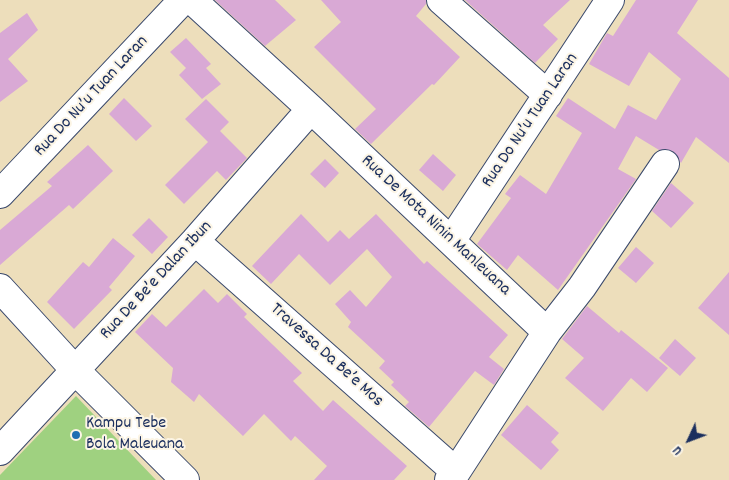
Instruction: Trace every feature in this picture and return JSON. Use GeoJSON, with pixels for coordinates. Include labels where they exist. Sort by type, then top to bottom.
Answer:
{"type":"FeatureCollection","features":[{"type":"Feature","properties":{"kind":"street","name":"Rua Do Nu’u Tuan Laran"},"geometry":{"type":"LineString","coordinates":[[0,194],[184,0]]}},
{"type":"Feature","properties":{"kind":"street","name":"Rua De Mota Ninin Manleuana"},"geometry":{"type":"LineString","coordinates":[[192,0],[311,109],[547,332]]}},
{"type":"Feature","properties":{"kind":"street"},"geometry":{"type":"LineString","coordinates":[[442,0],[548,95]]}},
{"type":"Feature","properties":{"kind":"street","name":"Rua Do Nu’u Tuan Laran"},"geometry":{"type":"LineString","coordinates":[[451,241],[610,0]]}},
{"type":"Feature","properties":{"kind":"street","name":"Rua De Be’e Dalan Ibun"},"geometry":{"type":"LineString","coordinates":[[0,451],[195,241],[311,109]]}},
{"type":"Feature","properties":{"kind":"street"},"geometry":{"type":"LineString","coordinates":[[452,476],[547,332],[582,287],[665,164]]}},
{"type":"Feature","properties":{"kind":"street","name":"Travessa Da Be’e Mos"},"geometry":{"type":"LineString","coordinates":[[195,241],[452,476]]}},
{"type":"Feature","properties":{"kind":"street"},"geometry":{"type":"LineString","coordinates":[[0,288],[75,370],[185,480]]}},
{"type":"Feature","properties":{"kind":"green space","name":"Kampu Tebe Bola Maleuana"},"geometry":{"type":"Polygon","coordinates":[[[76,396],[156,480],[0,480],[0,475],[76,396]]]}},
{"type":"Feature","properties":{"kind":"building"},"geometry":{"type":"Polygon","coordinates":[[[215,0],[275,0],[296,20],[265,46],[215,0]]]}},
{"type":"Feature","properties":{"kind":"building"},"geometry":{"type":"Polygon","coordinates":[[[321,0],[426,0],[426,4],[416,16],[460,57],[434,85],[432,84],[371,144],[355,129],[376,109],[314,47],[341,22],[321,0]]]}},
{"type":"Feature","properties":{"kind":"building"},"geometry":{"type":"Polygon","coordinates":[[[465,0],[570,0],[543,25],[558,39],[535,63],[465,0]]]}},
{"type":"Feature","properties":{"kind":"building"},"geometry":{"type":"Polygon","coordinates":[[[636,0],[698,0],[677,33],[729,78],[729,163],[696,137],[681,163],[673,151],[659,150],[636,136],[618,169],[636,179],[558,290],[518,255],[507,270],[477,244],[511,198],[505,194],[520,175],[546,194],[582,133],[556,116],[568,98],[615,129],[628,105],[656,120],[681,79],[649,52],[629,86],[589,64],[607,33],[613,36],[636,0]]]}},
{"type":"Feature","properties":{"kind":"building"},"geometry":{"type":"Polygon","coordinates":[[[27,13],[38,30],[8,59],[28,81],[0,102],[0,33],[27,13]]]}},
{"type":"Feature","properties":{"kind":"building"},"geometry":{"type":"Polygon","coordinates":[[[186,38],[211,64],[206,68],[221,84],[202,99],[179,75],[186,68],[170,52],[186,38]]]}},
{"type":"Feature","properties":{"kind":"building"},"geometry":{"type":"Polygon","coordinates":[[[124,98],[152,126],[136,141],[109,114],[124,98]]]}},
{"type":"Feature","properties":{"kind":"building"},"geometry":{"type":"Polygon","coordinates":[[[206,99],[229,122],[220,131],[247,158],[226,180],[217,171],[184,204],[165,185],[208,142],[185,119],[206,99]]]}},
{"type":"Feature","properties":{"kind":"building"},"geometry":{"type":"Polygon","coordinates":[[[88,145],[113,171],[73,209],[69,205],[0,265],[0,230],[52,186],[47,182],[88,145]]]}},
{"type":"Feature","properties":{"kind":"building"},"geometry":{"type":"Polygon","coordinates":[[[433,154],[456,175],[443,191],[419,170],[433,154]]]}},
{"type":"Feature","properties":{"kind":"building"},"geometry":{"type":"Polygon","coordinates":[[[325,159],[339,173],[325,188],[310,174],[325,159]]]}},
{"type":"Feature","properties":{"kind":"building"},"geometry":{"type":"Polygon","coordinates":[[[671,183],[694,203],[671,228],[652,211],[671,183]]]}},
{"type":"Feature","properties":{"kind":"building"},"geometry":{"type":"Polygon","coordinates":[[[301,214],[328,242],[340,230],[349,239],[376,214],[424,264],[427,261],[508,335],[489,357],[504,369],[494,385],[475,371],[429,427],[405,406],[409,402],[391,385],[394,382],[379,368],[385,361],[348,327],[351,322],[335,304],[350,290],[366,307],[392,277],[367,249],[330,285],[299,254],[271,284],[252,266],[301,214]]]}},
{"type":"Feature","properties":{"kind":"building"},"geometry":{"type":"Polygon","coordinates":[[[149,218],[168,237],[152,254],[132,235],[149,218]]]}},
{"type":"Feature","properties":{"kind":"building"},"geometry":{"type":"Polygon","coordinates":[[[113,238],[135,256],[109,287],[112,290],[74,329],[47,302],[83,262],[89,267],[113,238]]]}},
{"type":"Feature","properties":{"kind":"building"},"geometry":{"type":"Polygon","coordinates":[[[636,247],[654,263],[636,283],[618,268],[636,247]]]}},
{"type":"Feature","properties":{"kind":"building"},"geometry":{"type":"Polygon","coordinates":[[[729,272],[729,335],[698,308],[729,272]]]}},
{"type":"Feature","properties":{"kind":"building"},"geometry":{"type":"Polygon","coordinates":[[[204,289],[218,303],[227,294],[247,314],[244,317],[302,373],[293,381],[323,411],[333,400],[407,466],[394,480],[314,480],[327,466],[295,436],[291,441],[264,414],[243,436],[199,394],[194,402],[171,382],[173,368],[135,332],[152,314],[166,327],[204,289]]]}},
{"type":"Feature","properties":{"kind":"building"},"geometry":{"type":"Polygon","coordinates":[[[587,306],[619,333],[621,330],[668,368],[647,392],[631,378],[603,411],[565,378],[584,358],[562,339],[587,306]]]}},
{"type":"Feature","properties":{"kind":"building"},"geometry":{"type":"Polygon","coordinates":[[[675,339],[696,358],[680,376],[659,358],[675,339]]]}},
{"type":"Feature","properties":{"kind":"building"},"geometry":{"type":"Polygon","coordinates":[[[527,405],[559,433],[551,442],[559,450],[541,470],[501,435],[527,405]]]}},
{"type":"Feature","properties":{"kind":"place","name":"Kampu Tebe Bola Maleuana"},"geometry":{"type":"Point","coordinates":[76,435]}}]}
